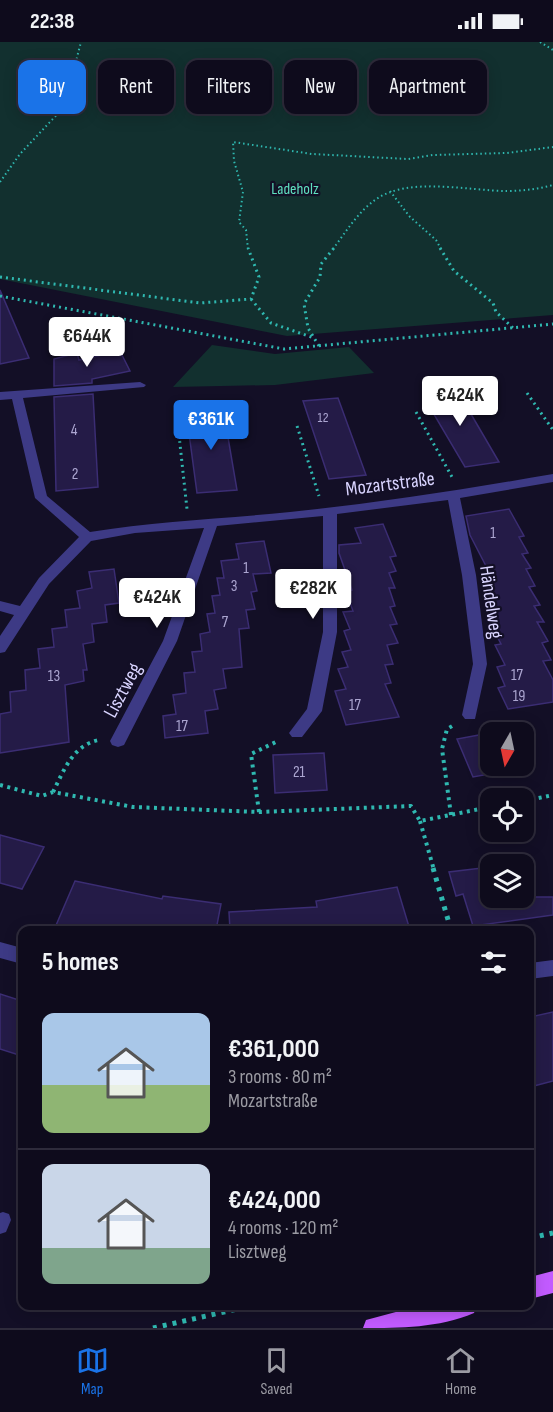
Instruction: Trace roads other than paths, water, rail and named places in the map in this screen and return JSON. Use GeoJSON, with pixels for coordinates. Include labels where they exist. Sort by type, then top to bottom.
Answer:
{"type":"FeatureCollection","features":[{"type":"Feature","properties":{"kind":"main road"},"geometry":{"type":"LineString","coordinates":[[534,1287],[553,1282]]}},
{"type":"Feature","properties":{"kind":"main road"},"geometry":{"type":"LineString","coordinates":[[374,1328],[431,1322],[456,1310]]}},
{"type":"Feature","properties":{"kind":"street"},"geometry":{"type":"LineString","coordinates":[[0,396],[141,385]]}},
{"type":"Feature","properties":{"kind":"street"},"geometry":{"type":"LineString","coordinates":[[0,648],[44,581],[87,537],[40,498],[16,396]]}},
{"type":"Feature","properties":{"kind":"street","name":"Mozartstraße"},"geometry":{"type":"LineString","coordinates":[[87,537],[135,529],[291,516],[457,494],[553,478]]}},
{"type":"Feature","properties":{"kind":"street","name":"Händelweg"},"geometry":{"type":"LineString","coordinates":[[457,494],[480,664],[470,715]]}},
{"type":"Feature","properties":{"kind":"street"},"geometry":{"type":"LineString","coordinates":[[297,733],[314,711],[330,632],[327,511]]}},
{"type":"Feature","properties":{"kind":"street","name":"Lisztweg"},"geometry":{"type":"LineString","coordinates":[[118,741],[170,641],[212,523]]}},
{"type":"Feature","properties":{"kind":"street"},"geometry":{"type":"LineString","coordinates":[[0,606],[24,612]]}},
{"type":"Feature","properties":{"kind":"street"},"geometry":{"type":"LineString","coordinates":[[0,950],[18,955]]}},
{"type":"Feature","properties":{"kind":"street"},"geometry":{"type":"LineString","coordinates":[[534,970],[553,968]]}},
{"type":"Feature","properties":{"kind":"park label","name":"Ladeholz"},"geometry":{"type":"Point","coordinates":[295,188]}}]}
